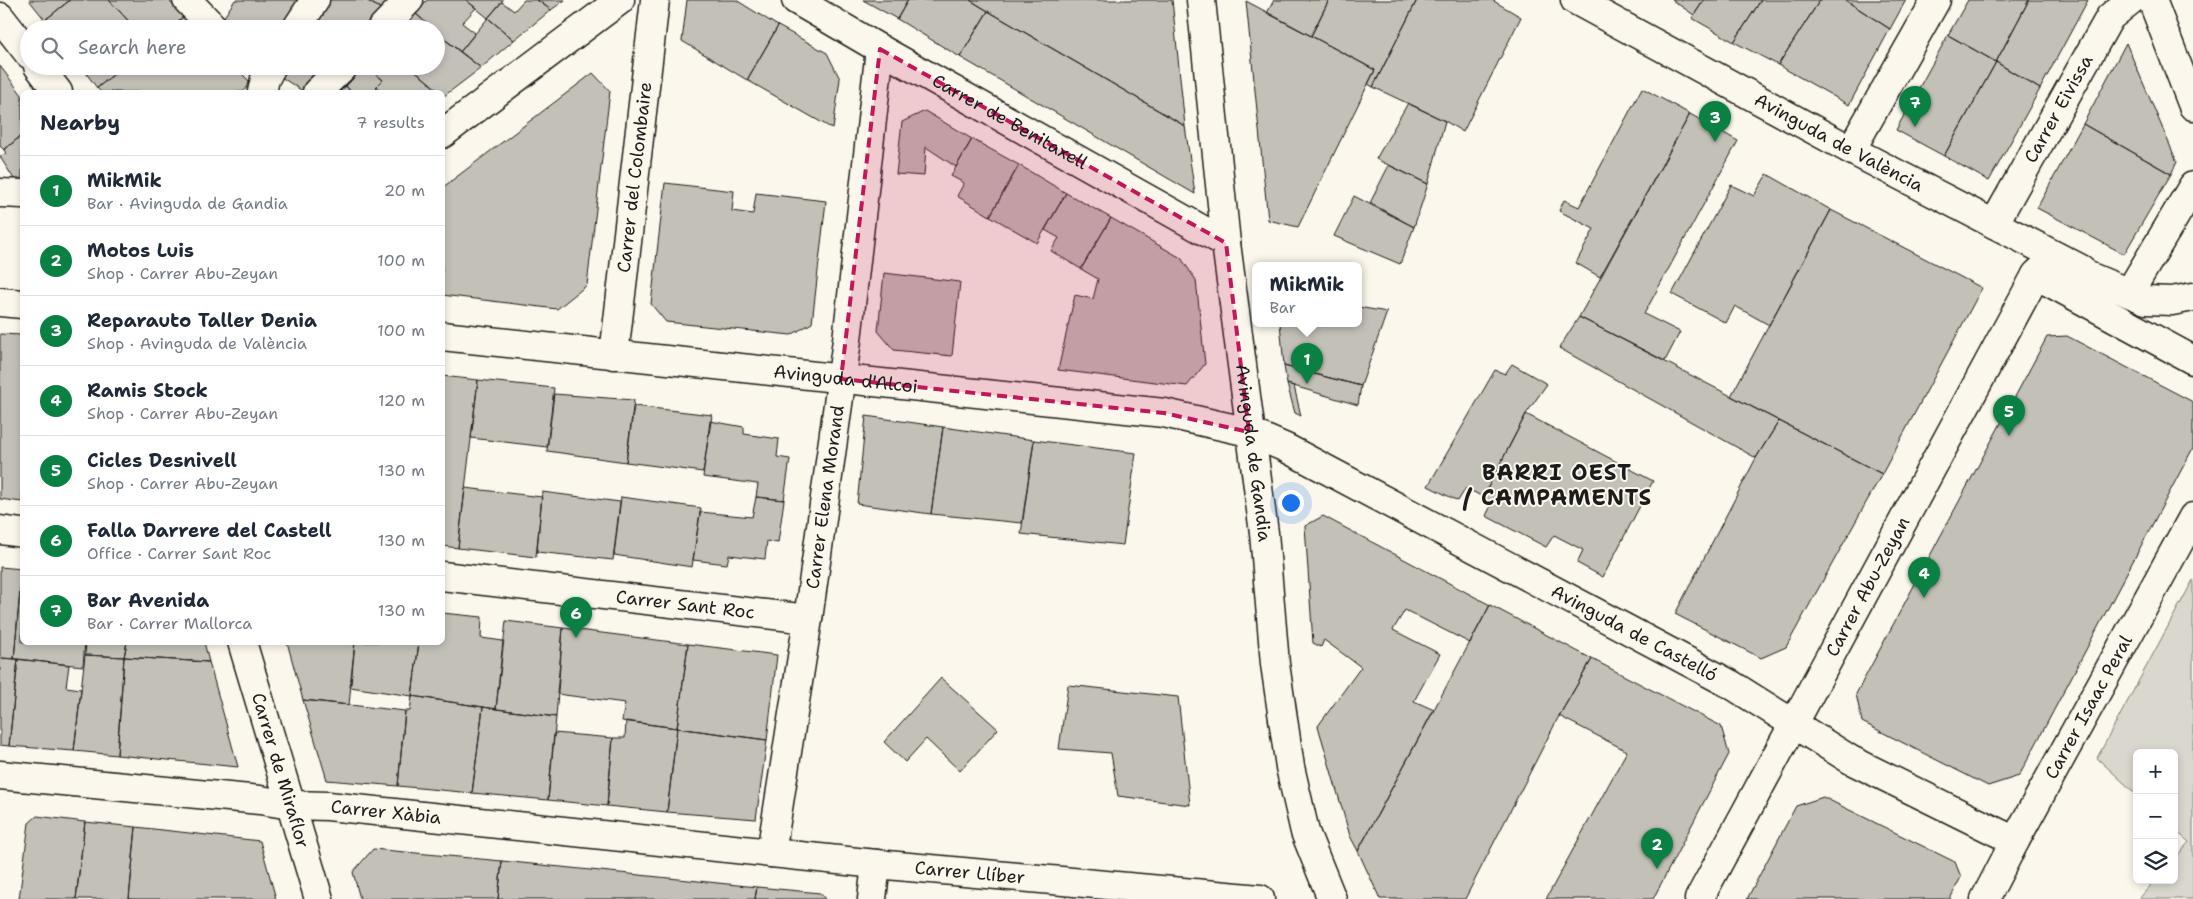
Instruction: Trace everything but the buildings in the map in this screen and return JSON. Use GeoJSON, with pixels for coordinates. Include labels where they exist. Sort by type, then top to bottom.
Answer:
{"type":"FeatureCollection","features":[{"type":"Feature","properties":{"kind":"street"},"geometry":{"type":"LineString","coordinates":[[187,0],[206,20]]}},
{"type":"Feature","properties":{"kind":"street"},"geometry":{"type":"LineString","coordinates":[[302,20],[315,0]]}},
{"type":"Feature","properties":{"kind":"street"},"geometry":{"type":"LineString","coordinates":[[390,20],[409,0]]}},
{"type":"Feature","properties":{"kind":"street"},"geometry":{"type":"LineString","coordinates":[[445,132],[620,0]]}},
{"type":"Feature","properties":{"kind":"street","name":"Carrer del Colombaire"},"geometry":{"type":"LineString","coordinates":[[614,355],[655,0]]}},
{"type":"Feature","properties":{"kind":"street","name":"Carrer de Benitaxell"},"geometry":{"type":"LineString","coordinates":[[796,0],[880,50],[1226,243]]}},
{"type":"Feature","properties":{"kind":"street","name":"Avinguda de Gandia"},"geometry":{"type":"LineString","coordinates":[[1202,0],[1226,243],[1249,432],[1264,533],[1275,664],[1290,767],[1305,832],[1327,898]]}},
{"type":"Feature","properties":{"kind":"street","name":"Avinguda de València"},"geometry":{"type":"LineString","coordinates":[[1575,0],[1851,150],[2104,281],[2146,300],[2159,301],[2193,298]]}},
{"type":"Feature","properties":{"kind":"street"},"geometry":{"type":"LineString","coordinates":[[1851,150],[1936,0]]}},
{"type":"Feature","properties":{"kind":"street","name":"Carrer Eivissa"},"geometry":{"type":"LineString","coordinates":[[1994,224],[2110,17],[2131,0]]}},
{"type":"Feature","properties":{"kind":"street"},"geometry":{"type":"LineString","coordinates":[[2152,0],[2193,106]]}},
{"type":"Feature","properties":{"kind":"street"},"geometry":{"type":"LineString","coordinates":[[0,17],[20,43]]}},
{"type":"Feature","properties":{"kind":"street","name":"Carrer Elena Morand"},"geometry":{"type":"LineString","coordinates":[[771,853],[808,619],[847,340],[880,50]]}},
{"type":"Feature","properties":{"kind":"street"},"geometry":{"type":"LineString","coordinates":[[45,75],[56,90]]}},
{"type":"Feature","properties":{"kind":"street"},"geometry":{"type":"LineString","coordinates":[[319,90],[335,75]]}},
{"type":"Feature","properties":{"kind":"street"},"geometry":{"type":"LineString","coordinates":[[2129,293],[2193,186]]}},
{"type":"Feature","properties":{"kind":"street"},"geometry":{"type":"LineString","coordinates":[[0,193],[20,194]]}},
{"type":"Feature","properties":{"kind":"street","name":"Avinguda de València"},"geometry":{"type":"LineString","coordinates":[[2036,275],[2042,268],[2052,264],[2062,265],[2104,281]]}},
{"type":"Feature","properties":{"kind":"street"},"geometry":{"type":"LineString","coordinates":[[2036,275],[2193,360]]}},
{"type":"Feature","properties":{"kind":"street","name":"Carrer Abu-Zeyan"},"geometry":{"type":"LineString","coordinates":[[1699,899],[2036,275]]}},
{"type":"Feature","properties":{"kind":"street"},"geometry":{"type":"LineString","coordinates":[[0,302],[20,304]]}},
{"type":"Feature","properties":{"kind":"street","name":"Avinguda d'Alcoi"},"geometry":{"type":"LineString","coordinates":[[445,336],[1164,413],[1249,432]]}},
{"type":"Feature","properties":{"kind":"street","name":"Avinguda de Castelló"},"geometry":{"type":"LineString","coordinates":[[1249,432],[1286,448],[1732,685],[1851,760],[2015,841]]}},
{"type":"Feature","properties":{"kind":"street","name":"Carrer Isaac Peral"},"geometry":{"type":"LineString","coordinates":[[1985,899],[2193,517]]}},
{"type":"Feature","properties":{"kind":"street"},"geometry":{"type":"LineString","coordinates":[[0,530],[20,532]]}},
{"type":"Feature","properties":{"kind":"street","name":"Carrer Sant Roc"},"geometry":{"type":"LineString","coordinates":[[445,576],[808,619]]}},
{"type":"Feature","properties":{"kind":"street","name":"Carrer de Miraflor"},"geometry":{"type":"LineString","coordinates":[[243,645],[318,899]]}},
{"type":"Feature","properties":{"kind":"street","name":"Carrer Xàbia"},"geometry":{"type":"LineString","coordinates":[[0,776],[290,805],[311,805],[771,853]]}},
{"type":"Feature","properties":{"kind":"street","name":"Carrer Llíber"},"geometry":{"type":"LineString","coordinates":[[771,853],[1260,899]]}},
{"type":"Feature","properties":{"kind":"street"},"geometry":{"type":"LineString","coordinates":[[872,899],[876,864]]}},
{"type":"Feature","properties":{"kind":"highlighted area"},"geometry":{"type":"Polygon","coordinates":[[[880,49],[1226,243],[1249,432],[1164,413],[841,379],[880,49]]]}},
{"type":"Feature","properties":{"kind":"shaded area"},"geometry":{"type":"Polygon","coordinates":[[[2193,580],[2193,899],[2139,899],[2152,884],[2178,884],[2178,854],[2189,842],[2178,832],[2178,749],[2133,749],[2133,791],[2097,758],[2193,580]]]}},
{"type":"Feature","properties":{"kind":"place","name":"Bar Avenida"},"geometry":{"type":"Point","coordinates":[1915,127]}},
{"type":"Feature","properties":{"kind":"place","name":"Reparauto Taller Denia"},"geometry":{"type":"Point","coordinates":[1715,142]}},
{"type":"Feature","properties":{"kind":"place","name":"MikMik"},"geometry":{"type":"Point","coordinates":[1307,384]}},
{"type":"Feature","properties":{"kind":"place","name":"Cicles Desnivell"},"geometry":{"type":"Point","coordinates":[2009,436]}},
{"type":"Feature","properties":{"kind":"place","name":"Ramis Stock"},"geometry":{"type":"Point","coordinates":[1924,598]}},
{"type":"Feature","properties":{"kind":"place","name":"Falla Darrere del Castell"},"geometry":{"type":"Point","coordinates":[576,638]}},
{"type":"Feature","properties":{"kind":"place","name":"Motos Luis"},"geometry":{"type":"Point","coordinates":[1657,869]}},
{"type":"Feature","properties":{"kind":"district","name":"BARRI OEST / CAMPAMENTS"},"geometry":{"type":"Point","coordinates":[1557,485]}}]}
